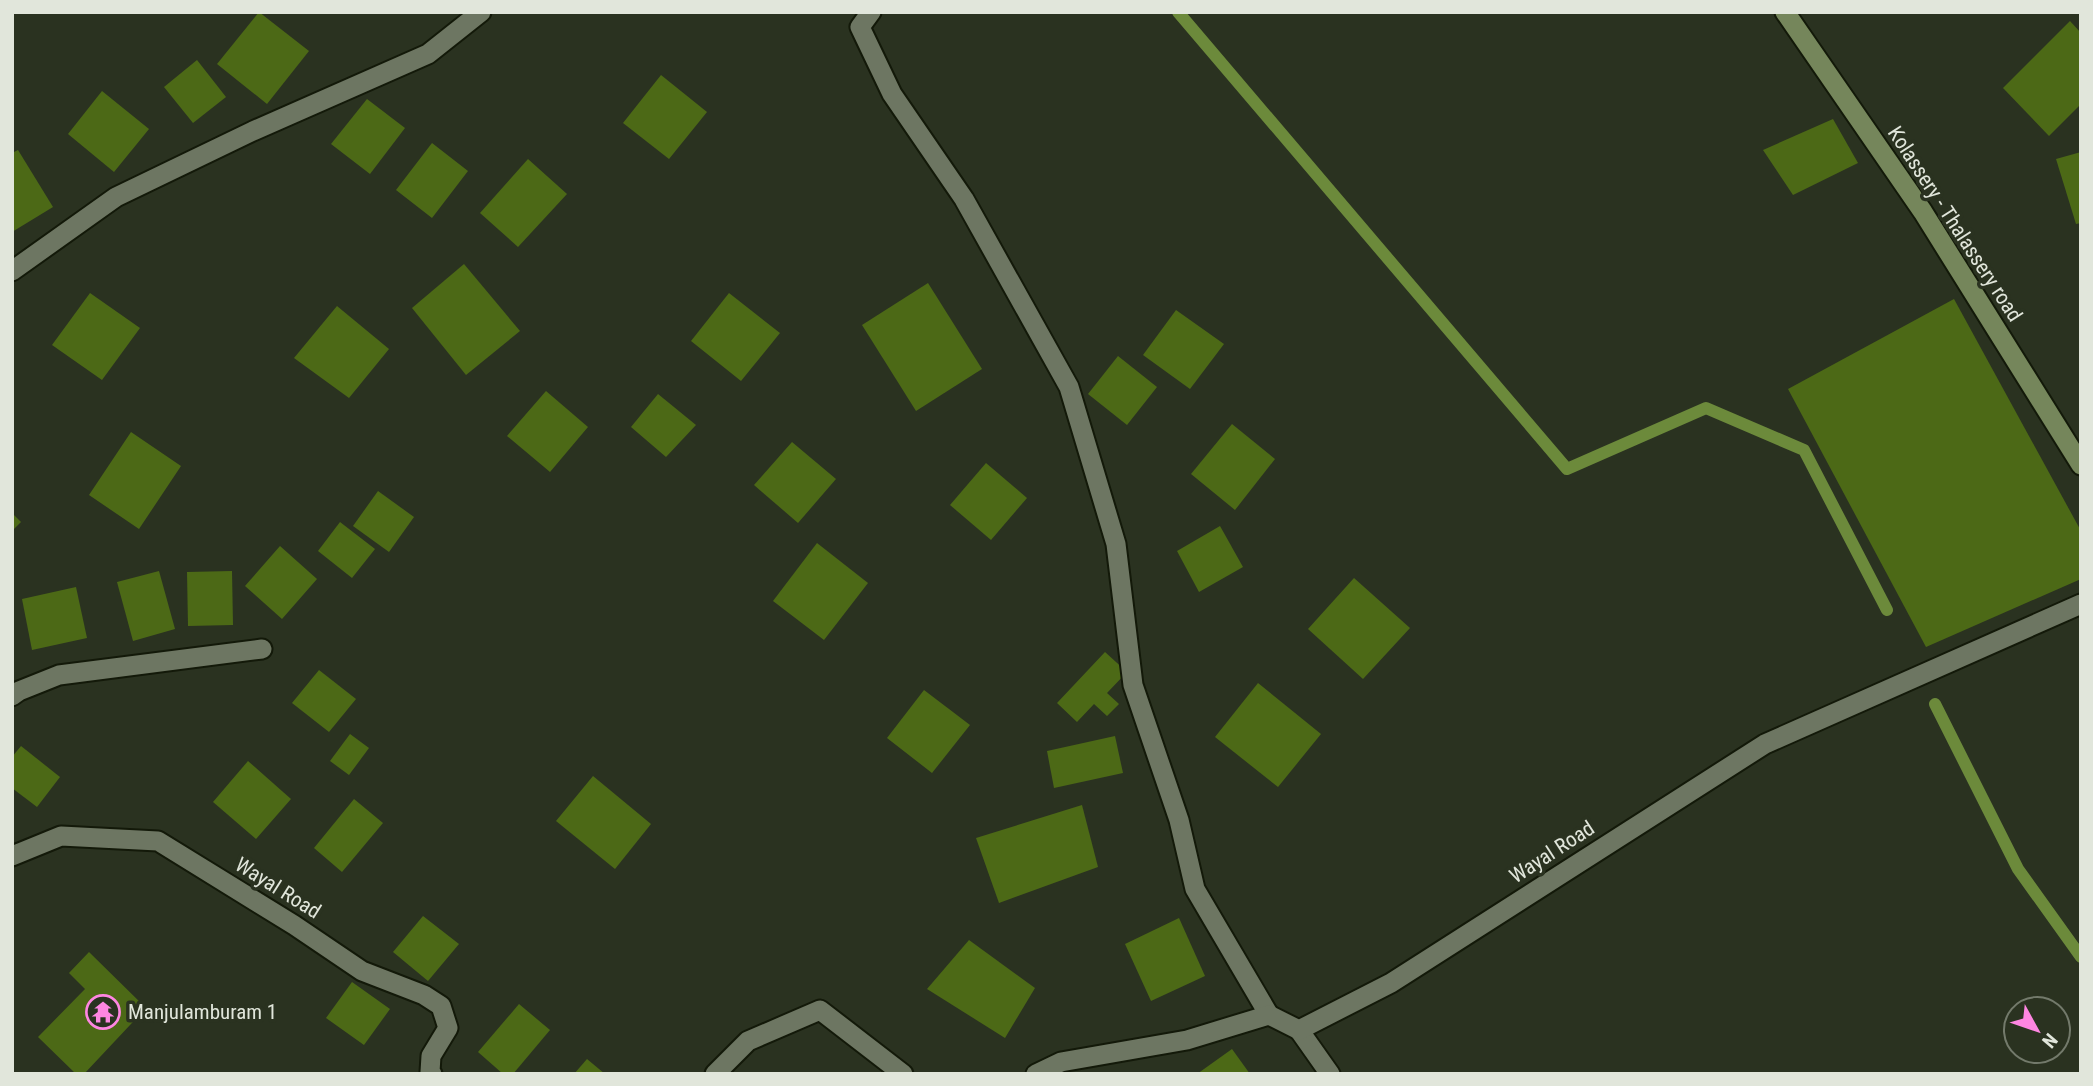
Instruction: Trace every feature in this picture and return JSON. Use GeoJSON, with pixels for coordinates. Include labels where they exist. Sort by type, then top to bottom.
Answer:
{"type":"FeatureCollection","features":[{"type":"Feature","properties":{"kind":"main road","name":"Kolassery - Thalassery road"},"geometry":{"type":"LineString","coordinates":[[1785,12],[1923,212],[2081,465]]}},
{"type":"Feature","properties":{"kind":"street"},"geometry":{"type":"LineString","coordinates":[[12,271],[116,197],[253,131],[428,54],[481,12]]}},
{"type":"Feature","properties":{"kind":"street"},"geometry":{"type":"LineString","coordinates":[[871,12],[860,27],[892,93],[964,199],[1069,387],[1116,544],[1133,685],[1178,820],[1195,889],[1269,1015],[1299,1030],[1330,1074]]}},
{"type":"Feature","properties":{"kind":"street","name":"Wayal Road"},"geometry":{"type":"LineString","coordinates":[[1299,1030],[1391,983],[1765,744],[2081,604]]}},
{"type":"Feature","properties":{"kind":"street"},"geometry":{"type":"LineString","coordinates":[[12,696],[59,676],[262,649]]}},
{"type":"Feature","properties":{"kind":"street","name":"Wayal Road"},"geometry":{"type":"LineString","coordinates":[[12,856],[61,835],[158,841],[294,925],[362,971],[424,995],[441,1006],[448,1028],[431,1056],[432,1074]]}},
{"type":"Feature","properties":{"kind":"street"},"geometry":{"type":"LineString","coordinates":[[715,1074],[748,1041],[820,1010],[903,1074]]}},
{"type":"Feature","properties":{"kind":"street"},"geometry":{"type":"LineString","coordinates":[[1036,1074],[1061,1062],[1187,1040],[1269,1015]]}},
{"type":"Feature","properties":{"kind":"building"},"geometry":{"type":"Polygon","coordinates":[[[259,12],[309,51],[267,104],[217,64],[259,12]]]}},
{"type":"Feature","properties":{"kind":"building"},"geometry":{"type":"Polygon","coordinates":[[[2070,21],[2081,33],[2081,104],[2049,136],[2003,88],[2070,21]]]}},
{"type":"Feature","properties":{"kind":"building"},"geometry":{"type":"Polygon","coordinates":[[[197,60],[226,97],[193,123],[164,87],[197,60]]]}},
{"type":"Feature","properties":{"kind":"building"},"geometry":{"type":"Polygon","coordinates":[[[661,75],[707,112],[669,159],[623,123],[661,75]]]}},
{"type":"Feature","properties":{"kind":"building"},"geometry":{"type":"Polygon","coordinates":[[[102,91],[149,129],[114,172],[68,134],[102,91]]]}},
{"type":"Feature","properties":{"kind":"building"},"geometry":{"type":"Polygon","coordinates":[[[367,99],[405,128],[370,174],[331,144],[367,99]]]}},
{"type":"Feature","properties":{"kind":"building"},"geometry":{"type":"Polygon","coordinates":[[[1833,119],[1858,163],[1793,195],[1763,150],[1833,119]]]}},
{"type":"Feature","properties":{"kind":"building"},"geometry":{"type":"Polygon","coordinates":[[[432,143],[468,171],[432,218],[396,190],[432,143]]]}},
{"type":"Feature","properties":{"kind":"building"},"geometry":{"type":"Polygon","coordinates":[[[18,150],[53,207],[12,232],[12,153],[18,150]]]}},
{"type":"Feature","properties":{"kind":"building"},"geometry":{"type":"Polygon","coordinates":[[[2081,152],[2081,223],[2076,224],[2056,159],[2081,152]]]}},
{"type":"Feature","properties":{"kind":"building"},"geometry":{"type":"Polygon","coordinates":[[[528,159],[567,194],[518,247],[480,213],[528,159]]]}},
{"type":"Feature","properties":{"kind":"building"},"geometry":{"type":"Polygon","coordinates":[[[464,264],[520,331],[466,375],[412,308],[464,264]]]}},
{"type":"Feature","properties":{"kind":"building"},"geometry":{"type":"Polygon","coordinates":[[[928,283],[982,369],[916,411],[862,325],[928,283]]]}},
{"type":"Feature","properties":{"kind":"building"},"geometry":{"type":"Polygon","coordinates":[[[90,293],[140,328],[102,380],[52,345],[90,293]]]}},
{"type":"Feature","properties":{"kind":"building"},"geometry":{"type":"Polygon","coordinates":[[[729,293],[780,333],[741,381],[691,341],[729,293]]]}},
{"type":"Feature","properties":{"kind":"building"},"geometry":{"type":"Polygon","coordinates":[[[1954,299],[2081,531],[2081,579],[1926,647],[1788,389],[1954,299]]]}},
{"type":"Feature","properties":{"kind":"building"},"geometry":{"type":"Polygon","coordinates":[[[337,306],[389,349],[349,398],[294,358],[337,306]]]}},
{"type":"Feature","properties":{"kind":"building"},"geometry":{"type":"Polygon","coordinates":[[[1176,310],[1224,344],[1190,389],[1143,355],[1176,310]]]}},
{"type":"Feature","properties":{"kind":"building"},"geometry":{"type":"Polygon","coordinates":[[[1118,356],[1157,387],[1127,425],[1088,394],[1118,356]]]}},
{"type":"Feature","properties":{"kind":"building"},"geometry":{"type":"Polygon","coordinates":[[[546,391],[588,427],[550,472],[507,436],[546,391]]]}},
{"type":"Feature","properties":{"kind":"building"},"geometry":{"type":"Polygon","coordinates":[[[658,394],[696,425],[666,457],[631,427],[658,394]]]}},
{"type":"Feature","properties":{"kind":"building"},"geometry":{"type":"Polygon","coordinates":[[[1232,424],[1275,459],[1235,510],[1191,474],[1232,424]]]}},
{"type":"Feature","properties":{"kind":"building"},"geometry":{"type":"Polygon","coordinates":[[[131,432],[181,466],[139,529],[89,495],[131,432]]]}},
{"type":"Feature","properties":{"kind":"building"},"geometry":{"type":"Polygon","coordinates":[[[792,442],[836,479],[798,523],[754,485],[792,442]]]}},
{"type":"Feature","properties":{"kind":"building"},"geometry":{"type":"Polygon","coordinates":[[[986,463],[1027,498],[991,540],[950,505],[986,463]]]}},
{"type":"Feature","properties":{"kind":"building"},"geometry":{"type":"Polygon","coordinates":[[[378,491],[414,517],[389,552],[353,526],[378,491]]]}},
{"type":"Feature","properties":{"kind":"building"},"geometry":{"type":"Polygon","coordinates":[[[12,513],[21,522],[12,531],[12,513]]]}},
{"type":"Feature","properties":{"kind":"building"},"geometry":{"type":"Polygon","coordinates":[[[340,522],[375,549],[352,578],[318,551],[340,522]]]}},
{"type":"Feature","properties":{"kind":"building"},"geometry":{"type":"Polygon","coordinates":[[[1220,526],[1243,567],[1199,592],[1177,551],[1220,526]]]}},
{"type":"Feature","properties":{"kind":"building"},"geometry":{"type":"Polygon","coordinates":[[[817,543],[868,583],[824,640],[773,601],[817,543]]]}},
{"type":"Feature","properties":{"kind":"building"},"geometry":{"type":"Polygon","coordinates":[[[280,546],[317,579],[282,619],[245,586],[280,546]]]}},
{"type":"Feature","properties":{"kind":"building"},"geometry":{"type":"Polygon","coordinates":[[[159,571],[175,629],[133,641],[117,582],[159,571]]]}},
{"type":"Feature","properties":{"kind":"building"},"geometry":{"type":"Polygon","coordinates":[[[232,571],[233,625],[188,626],[187,572],[232,571]]]}},
{"type":"Feature","properties":{"kind":"building"},"geometry":{"type":"Polygon","coordinates":[[[1354,578],[1410,628],[1363,679],[1308,629],[1354,578]]]}},
{"type":"Feature","properties":{"kind":"building"},"geometry":{"type":"Polygon","coordinates":[[[76,587],[87,638],[32,650],[22,599],[76,587]]]}},
{"type":"Feature","properties":{"kind":"building"},"geometry":{"type":"Polygon","coordinates":[[[1105,652],[1127,672],[1107,693],[1119,704],[1107,716],[1094,704],[1077,722],[1057,703],[1105,652]]]}},
{"type":"Feature","properties":{"kind":"building"},"geometry":{"type":"Polygon","coordinates":[[[319,670],[356,699],[329,732],[292,703],[319,670]]]}},
{"type":"Feature","properties":{"kind":"building"},"geometry":{"type":"Polygon","coordinates":[[[1258,683],[1321,734],[1278,787],[1215,737],[1258,683]]]}},
{"type":"Feature","properties":{"kind":"building"},"geometry":{"type":"Polygon","coordinates":[[[924,690],[970,725],[932,773],[887,738],[924,690]]]}},
{"type":"Feature","properties":{"kind":"building"},"geometry":{"type":"Polygon","coordinates":[[[350,734],[369,748],[349,775],[330,761],[350,734]]]}},
{"type":"Feature","properties":{"kind":"building"},"geometry":{"type":"Polygon","coordinates":[[[1115,736],[1123,773],[1054,788],[1047,751],[1115,736]]]}},
{"type":"Feature","properties":{"kind":"building"},"geometry":{"type":"Polygon","coordinates":[[[21,746],[60,777],[37,807],[12,788],[12,757],[21,746]]]}},
{"type":"Feature","properties":{"kind":"building"},"geometry":{"type":"Polygon","coordinates":[[[248,761],[291,799],[256,839],[213,802],[248,761]]]}},
{"type":"Feature","properties":{"kind":"building"},"geometry":{"type":"Polygon","coordinates":[[[593,776],[651,824],[615,869],[556,821],[593,776]]]}},
{"type":"Feature","properties":{"kind":"building"},"geometry":{"type":"Polygon","coordinates":[[[354,799],[383,823],[342,872],[314,848],[354,799]]]}},
{"type":"Feature","properties":{"kind":"building"},"geometry":{"type":"Polygon","coordinates":[[[1082,805],[1098,867],[999,903],[976,838],[1082,805]]]}},
{"type":"Feature","properties":{"kind":"building"},"geometry":{"type":"Polygon","coordinates":[[[423,916],[459,944],[428,981],[393,952],[423,916]]]}},
{"type":"Feature","properties":{"kind":"building"},"geometry":{"type":"Polygon","coordinates":[[[1179,918],[1205,976],[1151,1001],[1125,944],[1179,918]]]}},
{"type":"Feature","properties":{"kind":"building"},"geometry":{"type":"Polygon","coordinates":[[[969,940],[1035,988],[1005,1038],[927,989],[969,940]]]}},
{"type":"Feature","properties":{"kind":"building","name":"Manjulamburam 1"},"geometry":{"type":"Polygon","coordinates":[[[89,952],[146,1008],[84,1074],[76,1074],[38,1037],[85,989],[69,973],[89,952]]]}},
{"type":"Feature","properties":{"kind":"building"},"geometry":{"type":"Polygon","coordinates":[[[352,982],[390,1009],[364,1045],[326,1018],[352,982]]]}},
{"type":"Feature","properties":{"kind":"building"},"geometry":{"type":"Polygon","coordinates":[[[519,1004],[550,1030],[513,1074],[503,1074],[478,1052],[519,1004]]]}},
{"type":"Feature","properties":{"kind":"building"},"geometry":{"type":"Polygon","coordinates":[[[1232,1049],[1250,1074],[1197,1074],[1232,1049]]]}},
{"type":"Feature","properties":{"kind":"building"},"geometry":{"type":"Polygon","coordinates":[[[587,1059],[605,1074],[574,1074],[587,1059]]]}},
{"type":"Feature","properties":{"kind":"waterway"},"geometry":{"type":"LineString","coordinates":[[1178,12],[1567,469],[1706,408],[1804,450],[1887,610]]}},
{"type":"Feature","properties":{"kind":"waterway"},"geometry":{"type":"LineString","coordinates":[[1935,704],[2018,869],[2081,957]]}},
{"type":"Feature","properties":{"kind":"place","name":"Manjulamburam 1"},"geometry":{"type":"Point","coordinates":[103,1012]}}]}
